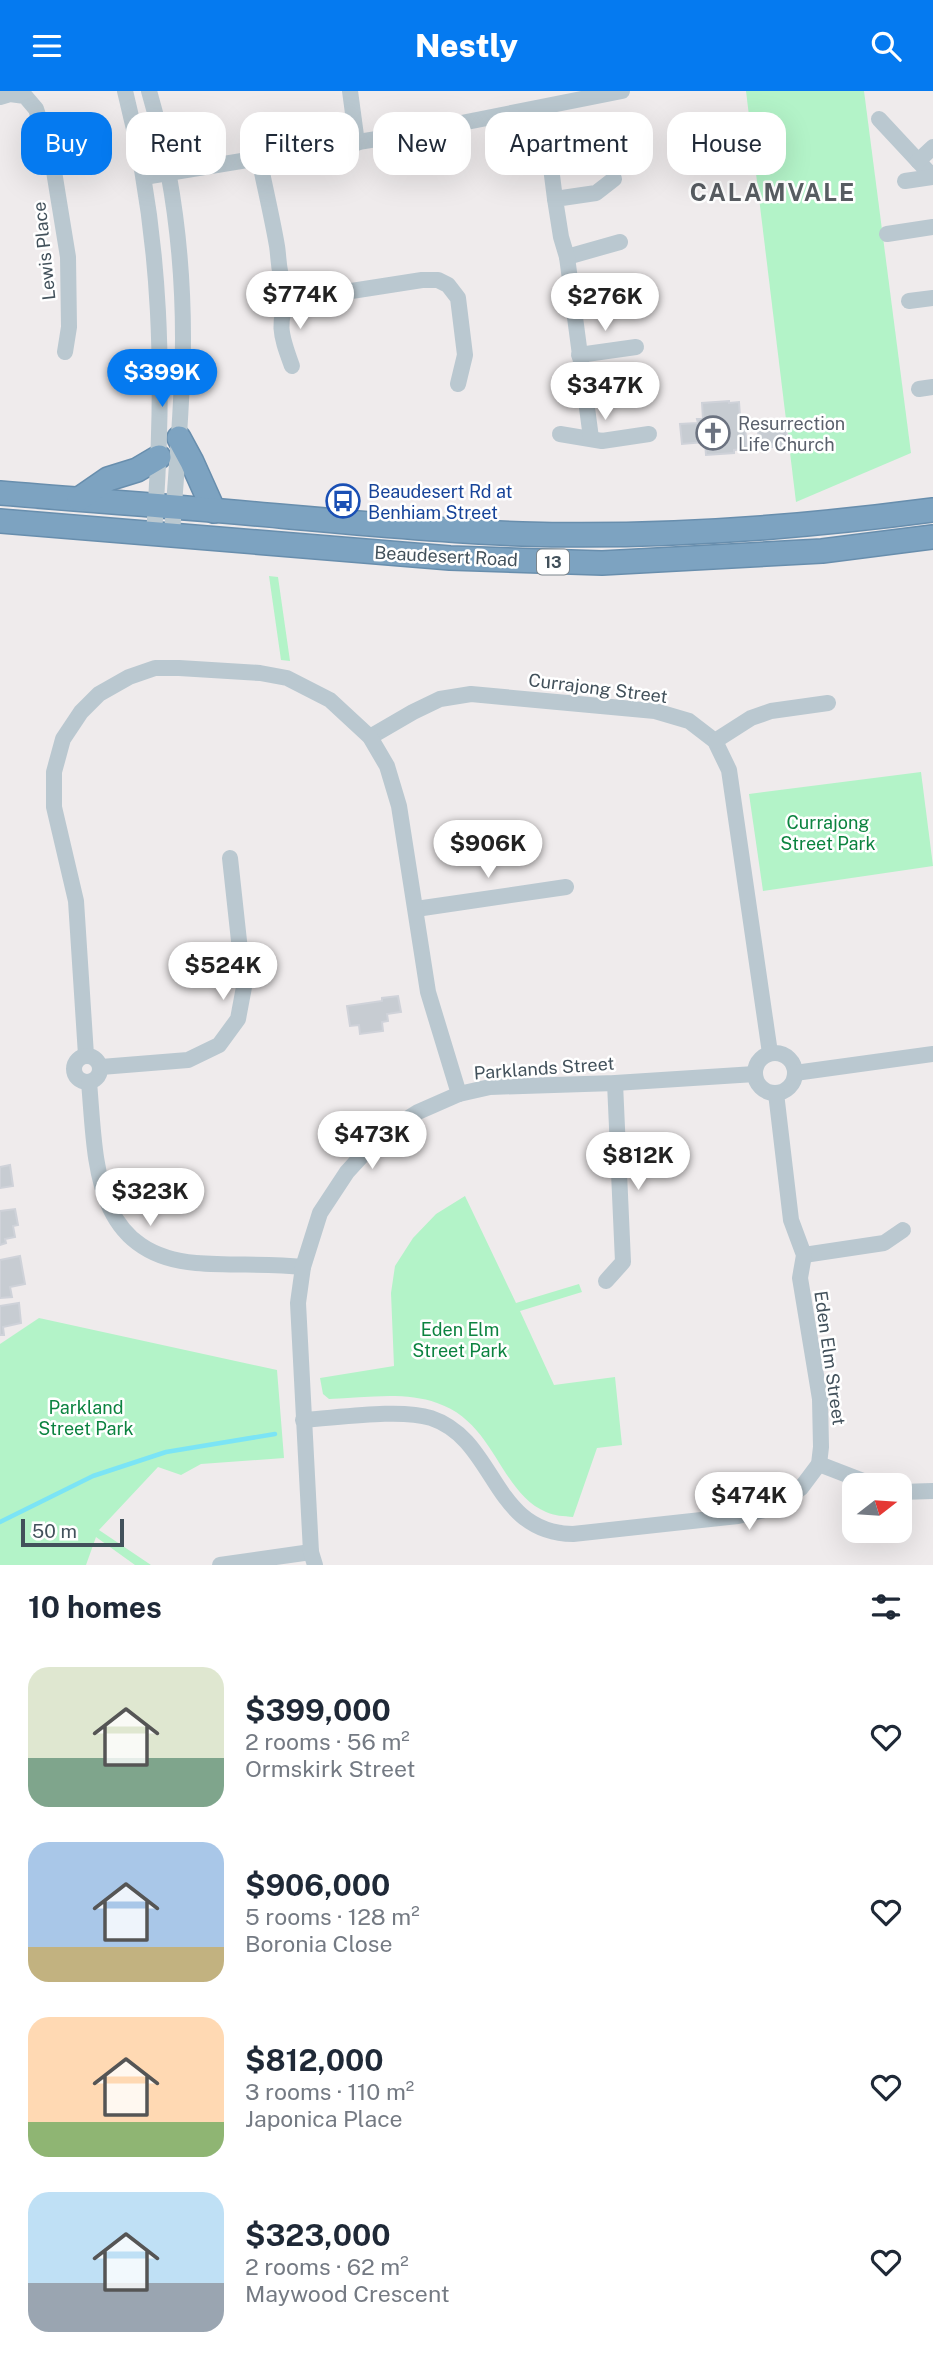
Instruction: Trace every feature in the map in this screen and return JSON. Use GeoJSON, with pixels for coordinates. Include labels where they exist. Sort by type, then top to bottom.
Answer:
{"type":"FeatureCollection","features":[{"type":"Feature","properties":{"kind":"highway"},"geometry":{"type":"LineString","coordinates":[[178,438],[214,511]]}},
{"type":"Feature","properties":{"kind":"highway"},"geometry":{"type":"LineString","coordinates":[[79,499],[107,479],[137,470],[159,457]]}},
{"type":"Feature","properties":{"kind":"highway","name":"Beaudesert Road"},"geometry":{"type":"LineString","coordinates":[[0,493],[429,529],[523,534],[588,534],[805,524],[933,510]]}},
{"type":"Feature","properties":{"kind":"highway","name":"Beaudesert Road"},"geometry":{"type":"LineString","coordinates":[[0,520],[450,558],[602,563],[822,551],[933,537]]}},
{"type":"Feature","properties":{"kind":"street"},"geometry":{"type":"LineString","coordinates":[[125,91],[151,218],[160,325],[162,391],[159,457],[165,507]]}},
{"type":"Feature","properties":{"kind":"street"},"geometry":{"type":"LineString","coordinates":[[149,91],[154,112]]}},
{"type":"Feature","properties":{"kind":"street"},"geometry":{"type":"LineString","coordinates":[[350,91],[353,112]]}},
{"type":"Feature","properties":{"kind":"street"},"geometry":{"type":"LineString","coordinates":[[359,143],[622,91]]}},
{"type":"Feature","properties":{"kind":"street","name":"Lewis Place"},"geometry":{"type":"LineString","coordinates":[[0,97],[10,94],[25,96],[36,109],[52,159],[68,257],[69,327],[65,352]]}},
{"type":"Feature","properties":{"kind":"street"},"geometry":{"type":"LineString","coordinates":[[878,119],[933,177],[905,181]]}},
{"type":"Feature","properties":{"kind":"street"},"geometry":{"type":"LineString","coordinates":[[918,161],[933,147]]}},
{"type":"Feature","properties":{"kind":"street"},"geometry":{"type":"LineString","coordinates":[[144,177],[153,175]]}},
{"type":"Feature","properties":{"kind":"street"},"geometry":{"type":"LineString","coordinates":[[163,534],[165,507],[178,438],[183,339],[182,293],[168,175]]}},
{"type":"Feature","properties":{"kind":"street"},"geometry":{"type":"LineString","coordinates":[[262,175],[280,272],[284,284],[292,293],[313,297],[438,280],[449,285],[458,298],[465,355],[458,384]]}},
{"type":"Feature","properties":{"kind":"street"},"geometry":{"type":"LineString","coordinates":[[552,175],[561,237],[567,257],[591,438]]}},
{"type":"Feature","properties":{"kind":"street"},"geometry":{"type":"LineString","coordinates":[[555,199],[597,193],[614,179]]}},
{"type":"Feature","properties":{"kind":"street"},"geometry":{"type":"LineString","coordinates":[[887,234],[933,227]]}},
{"type":"Feature","properties":{"kind":"street"},"geometry":{"type":"LineString","coordinates":[[567,257],[620,242]]}},
{"type":"Feature","properties":{"kind":"street"},"geometry":{"type":"LineString","coordinates":[[292,293],[281,310],[282,340],[292,366]]}},
{"type":"Feature","properties":{"kind":"street"},"geometry":{"type":"LineString","coordinates":[[909,301],[933,298]]}},
{"type":"Feature","properties":{"kind":"street"},"geometry":{"type":"LineString","coordinates":[[579,355],[636,347]]}},
{"type":"Feature","properties":{"kind":"street"},"geometry":{"type":"LineString","coordinates":[[561,434],[601,441],[649,434]]}},
{"type":"Feature","properties":{"kind":"street"},"geometry":{"type":"LineString","coordinates":[[86,1055],[76,901],[54,807],[54,772],[63,739],[81,712],[99,694],[129,677],[155,668],[180,667],[260,673],[287,678],[330,700],[370,737],[387,766],[399,806],[428,992],[459,1094]]}},
{"type":"Feature","properties":{"kind":"street","name":"Currajong Street"},"geometry":{"type":"LineString","coordinates":[[370,737],[440,699],[471,694],[655,711],[689,721],[715,741],[729,770],[770,1053]]}},
{"type":"Feature","properties":{"kind":"street"},"geometry":{"type":"LineString","coordinates":[[715,741],[751,719],[771,711],[828,703]]}},
{"type":"Feature","properties":{"kind":"street"},"geometry":{"type":"LineString","coordinates":[[101,1067],[188,1060],[219,1045],[238,1019],[244,987],[230,858]]}},
{"type":"Feature","properties":{"kind":"street"},"geometry":{"type":"LineString","coordinates":[[416,909],[566,887]]}},
{"type":"Feature","properties":{"kind":"street"},"geometry":{"type":"LineString","coordinates":[[770,1053],[786,1056],[793,1064],[795,1073],[793,1083],[788,1089],[776,1093],[767,1092],[760,1086],[755,1074],[761,1058],[770,1053]]}},
{"type":"Feature","properties":{"kind":"street"},"geometry":{"type":"LineString","coordinates":[[795,1073],[933,1053]]}},
{"type":"Feature","properties":{"kind":"street"},"geometry":{"type":"LineString","coordinates":[[86,1055],[97,1060],[101,1067]]}},
{"type":"Feature","properties":{"kind":"street"},"geometry":{"type":"LineString","coordinates":[[86,1055],[76,1062],[74,1070],[81,1080],[89,1082],[96,1079],[101,1067]]}},
{"type":"Feature","properties":{"kind":"street","name":"Parklands Street"},"geometry":{"type":"LineString","coordinates":[[313,1559],[298,1303],[303,1268],[320,1213],[347,1172],[380,1136],[418,1112],[459,1094],[490,1087],[615,1083],[755,1074]]}},
{"type":"Feature","properties":{"kind":"street"},"geometry":{"type":"LineString","coordinates":[[89,1082],[98,1175],[108,1207],[124,1231],[148,1249],[170,1259],[197,1263],[270,1263],[303,1268]]}},
{"type":"Feature","properties":{"kind":"street"},"geometry":{"type":"LineString","coordinates":[[606,1281],[623,1262],[615,1083]]}},
{"type":"Feature","properties":{"kind":"street","name":"Eden Elm Street"},"geometry":{"type":"LineString","coordinates":[[776,1093],[791,1220],[804,1255],[800,1278],[820,1399],[819,1465]]}},
{"type":"Feature","properties":{"kind":"street"},"geometry":{"type":"LineString","coordinates":[[804,1255],[884,1243],[903,1230]]}},
{"type":"Feature","properties":{"kind":"street"},"geometry":{"type":"LineString","coordinates":[[303,1420],[409,1413],[432,1418],[453,1430],[471,1447],[510,1504],[530,1524],[556,1534],[738,1516],[774,1508],[801,1487],[819,1465],[842,1473]]}},
{"type":"Feature","properties":{"kind":"street"},"geometry":{"type":"LineString","coordinates":[[912,1492],[933,1491]]}},
{"type":"Feature","properties":{"kind":"street"},"geometry":{"type":"LineString","coordinates":[[220,1565],[313,1559]]}},
{"type":"Feature","properties":{"kind":"green space"},"geometry":{"type":"Polygon","coordinates":[[[746,91],[864,91],[911,453],[796,502],[756,175],[786,175],[786,112],[749,112],[746,91]]]}},
{"type":"Feature","properties":{"kind":"green space"},"geometry":{"type":"Polygon","coordinates":[[[269,576],[278,577],[290,661],[281,660],[269,576]]]}},
{"type":"Feature","properties":{"kind":"green space","name":"Currajong Street Park"},"geometry":{"type":"Polygon","coordinates":[[[921,772],[933,866],[763,891],[749,794],[921,772]]]}},
{"type":"Feature","properties":{"kind":"green space","name":"Eden Elm Street Park"},"geometry":{"type":"Polygon","coordinates":[[[465,1196],[516,1303],[579,1284],[582,1292],[520,1311],[554,1385],[615,1377],[622,1445],[597,1448],[573,1517],[549,1513],[530,1503],[472,1425],[456,1412],[437,1403],[411,1397],[329,1399],[323,1394],[320,1378],[394,1366],[391,1293],[395,1266],[413,1238],[436,1214],[465,1196]]]}},
{"type":"Feature","properties":{"kind":"green space","name":"Parkland Street Park"},"geometry":{"type":"Polygon","coordinates":[[[39,1318],[277,1370],[284,1458],[201,1464],[181,1475],[158,1467],[99,1530],[151,1565],[135,1565],[96,1537],[86,1565],[0,1565],[0,1344],[39,1318]]]}},
{"type":"Feature","properties":{"kind":"building","name":"Resurrection Life Church"},"geometry":{"type":"Polygon","coordinates":[[[739,402],[740,416],[744,416],[747,449],[706,455],[705,442],[682,444],[680,424],[698,423],[697,419],[703,419],[702,403],[739,402]]]}},
{"type":"Feature","properties":{"kind":"building"},"geometry":{"type":"Polygon","coordinates":[[[786,427],[788,446],[759,448],[758,429],[786,427]]]}},
{"type":"Feature","properties":{"kind":"building"},"geometry":{"type":"Polygon","coordinates":[[[398,996],[401,1012],[387,1014],[388,1021],[382,1022],[383,1031],[360,1034],[359,1025],[350,1026],[347,1006],[398,996]]]}},
{"type":"Feature","properties":{"kind":"building"},"geometry":{"type":"Polygon","coordinates":[[[10,1165],[13,1186],[0,1188],[0,1167],[10,1165]]]}},
{"type":"Feature","properties":{"kind":"building"},"geometry":{"type":"Polygon","coordinates":[[[15,1209],[18,1225],[13,1226],[15,1237],[5,1239],[6,1243],[0,1245],[0,1211],[15,1209]]]}},
{"type":"Feature","properties":{"kind":"building"},"geometry":{"type":"Polygon","coordinates":[[[20,1256],[25,1284],[10,1287],[12,1297],[0,1298],[0,1260],[20,1256]]]}},
{"type":"Feature","properties":{"kind":"building"},"geometry":{"type":"Polygon","coordinates":[[[19,1303],[21,1323],[3,1327],[4,1335],[0,1335],[0,1306],[19,1303]]]}},
{"type":"Feature","properties":{"kind":"waterway"},"geometry":{"type":"LineString","coordinates":[[0,1522],[93,1476],[166,1452],[275,1434]]}},
{"type":"Feature","properties":{"kind":"place","name":"Resurrection Life Church"},"geometry":{"type":"Point","coordinates":[713,433]}},
{"type":"Feature","properties":{"kind":"place","name":"Beaudesert Rd at Benhiam Street"},"geometry":{"type":"Point","coordinates":[343,501]}},
{"type":"Feature","properties":{"kind":"district","name":"CALAMVALE"},"geometry":{"type":"Point","coordinates":[773,192]}}]}
